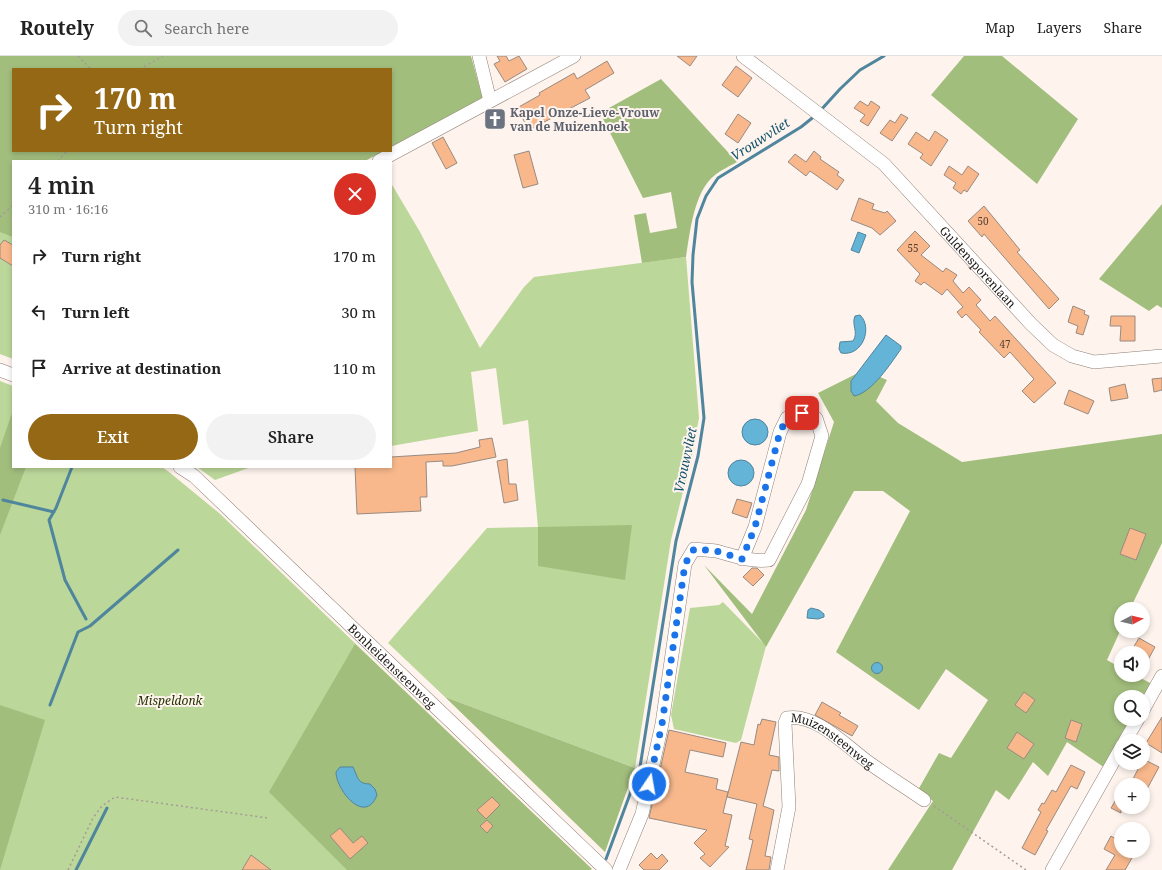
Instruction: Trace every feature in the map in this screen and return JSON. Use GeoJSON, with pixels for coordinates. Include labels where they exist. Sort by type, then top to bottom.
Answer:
{"type":"FeatureCollection","features":[{"type":"Feature","properties":{"kind":"street"},"geometry":{"type":"LineString","coordinates":[[479,56],[490,101]]}},
{"type":"Feature","properties":{"kind":"street"},"geometry":{"type":"LineString","coordinates":[[381,160],[574,56]]}},
{"type":"Feature","properties":{"kind":"street","name":"Guldensporenlaan"},"geometry":{"type":"LineString","coordinates":[[743,56],[884,164],[1031,324],[1053,345],[1072,356],[1094,362],[1162,356]]}},
{"type":"Feature","properties":{"kind":"street"},"geometry":{"type":"LineString","coordinates":[[619,870],[644,807],[662,724],[685,564],[694,549],[716,551],[742,559],[755,561],[769,560],[791,521],[808,484],[822,436],[816,418],[802,413],[787,418],[780,432],[755,527],[742,559]]}},
{"type":"Feature","properties":{"kind":"street","name":"Bonheidensteenweg"},"geometry":{"type":"LineString","coordinates":[[182,468],[194,476],[601,864]]}},
{"type":"Feature","properties":{"kind":"street"},"geometry":{"type":"LineString","coordinates":[[1150,697],[1162,676]]}},
{"type":"Feature","properties":{"kind":"street","name":"Muizensteenweg"},"geometry":{"type":"LineString","coordinates":[[777,870],[789,807],[785,723],[787,718],[798,716],[846,742],[868,761],[924,800]]}},
{"type":"Feature","properties":{"kind":"street"},"geometry":{"type":"LineString","coordinates":[[1052,870],[1114,760]]}},
{"type":"Feature","properties":{"kind":"path"},"geometry":{"type":"LineString","coordinates":[[78,56],[90,68]]}},
{"type":"Feature","properties":{"kind":"path"},"geometry":{"type":"LineString","coordinates":[[142,68],[163,56]]}},
{"type":"Feature","properties":{"kind":"path"},"geometry":{"type":"LineString","coordinates":[[59,160],[66,152]]}},
{"type":"Feature","properties":{"kind":"path"},"geometry":{"type":"LineString","coordinates":[[0,217],[12,206]]}},
{"type":"Feature","properties":{"kind":"path"},"geometry":{"type":"LineString","coordinates":[[68,870],[93,818],[102,806],[116,798],[268,818]]}},
{"type":"Feature","properties":{"kind":"path"},"geometry":{"type":"LineString","coordinates":[[924,800],[1026,870]]}},
{"type":"Feature","properties":{"kind":"green space"},"geometry":{"type":"Polygon","coordinates":[[[0,56],[471,56],[483,100],[392,146],[392,68],[12,68],[12,152],[382,152],[367,160],[12,160],[12,237],[0,232],[0,56]]]}},
{"type":"Feature","properties":{"kind":"green space"},"geometry":{"type":"Polygon","coordinates":[[[964,56],[1002,56],[1078,119],[1037,184],[931,95],[964,56]]]}},
{"type":"Feature","properties":{"kind":"green space"},"geometry":{"type":"Polygon","coordinates":[[[661,79],[737,162],[715,175],[702,191],[694,213],[686,257],[642,263],[634,215],[646,213],[650,233],[677,228],[671,192],[643,198],[600,113],[661,79]]]}},
{"type":"Feature","properties":{"kind":"green space"},"geometry":{"type":"Polygon","coordinates":[[[392,185],[420,232],[480,348],[524,287],[534,277],[686,257],[699,418],[692,455],[671,540],[635,768],[445,697],[388,643],[487,528],[538,527],[528,420],[503,425],[496,368],[471,372],[478,431],[392,446],[392,185]]]}},
{"type":"Feature","properties":{"kind":"green space"},"geometry":{"type":"Polygon","coordinates":[[[1162,204],[1162,308],[1157,305],[1149,311],[1099,279],[1162,204]]]}},
{"type":"Feature","properties":{"kind":"green space"},"geometry":{"type":"Polygon","coordinates":[[[12,224],[12,359],[0,354],[0,230],[12,224]]]}},
{"type":"Feature","properties":{"kind":"green space"},"geometry":{"type":"Polygon","coordinates":[[[864,370],[887,380],[876,401],[898,423],[962,462],[1162,434],[1162,543],[1133,602],[1114,602],[1114,638],[1117,638],[1107,660],[1114,664],[1114,682],[1148,682],[1152,684],[1148,690],[1114,690],[1114,726],[1129,726],[1124,734],[1114,734],[1114,752],[1105,768],[1067,742],[1048,776],[1033,762],[1009,800],[996,790],[952,870],[888,870],[933,801],[918,790],[939,753],[951,758],[988,700],[946,669],[919,710],[836,652],[910,511],[883,491],[854,491],[766,647],[704,565],[752,614],[806,510],[834,422],[818,393],[864,370]]]}},
{"type":"Feature","properties":{"kind":"green space","name":"Mispeldonk"},"geometry":{"type":"Polygon","coordinates":[[[0,381],[12,386],[12,468],[163,468],[219,513],[592,870],[0,870],[0,381]]]}},
{"type":"Feature","properties":{"kind":"green space"},"geometry":{"type":"Polygon","coordinates":[[[12,413],[12,468],[26,468],[0,535],[0,448],[12,413]]]}},
{"type":"Feature","properties":{"kind":"green space"},"geometry":{"type":"Polygon","coordinates":[[[198,468],[248,468],[215,480],[198,468]]]}},
{"type":"Feature","properties":{"kind":"green space"},"geometry":{"type":"Polygon","coordinates":[[[632,525],[625,580],[538,566],[538,527],[632,525]]]}},
{"type":"Feature","properties":{"kind":"green space"},"geometry":{"type":"Polygon","coordinates":[[[723,602],[766,646],[741,740],[736,743],[674,729],[671,715],[690,608],[719,605],[723,602]]]}},
{"type":"Feature","properties":{"kind":"green space"},"geometry":{"type":"Polygon","coordinates":[[[355,644],[592,869],[347,870],[269,792],[355,644]]]}},
{"type":"Feature","properties":{"kind":"green space"},"geometry":{"type":"Polygon","coordinates":[[[445,697],[635,768],[605,852],[445,697]]]}},
{"type":"Feature","properties":{"kind":"green space"},"geometry":{"type":"Polygon","coordinates":[[[0,705],[45,720],[0,870],[0,705]]]}},
{"type":"Feature","properties":{"kind":"water"},"geometry":{"type":"Polygon","coordinates":[[[858,232],[866,235],[859,253],[851,250],[858,232]]]}},
{"type":"Feature","properties":{"kind":"water"},"geometry":{"type":"Polygon","coordinates":[[[860,315],[864,320],[866,327],[864,340],[855,350],[849,353],[841,353],[839,349],[840,342],[853,341],[855,338],[854,319],[855,316],[860,315]]]}},
{"type":"Feature","properties":{"kind":"water"},"geometry":{"type":"Polygon","coordinates":[[[886,335],[901,346],[901,349],[874,384],[861,394],[854,396],[851,391],[851,381],[886,335]]]}},
{"type":"Feature","properties":{"kind":"water"},"geometry":{"type":"Polygon","coordinates":[[[755,419],[764,423],[768,432],[764,441],[755,445],[746,441],[742,432],[746,423],[755,419]]]}},
{"type":"Feature","properties":{"kind":"water"},"geometry":{"type":"Polygon","coordinates":[[[741,460],[750,464],[754,473],[750,482],[741,486],[732,482],[728,473],[732,464],[741,460]]]}},
{"type":"Feature","properties":{"kind":"water"},"geometry":{"type":"Polygon","coordinates":[[[811,608],[819,610],[824,614],[824,617],[818,619],[807,618],[808,610],[811,608]]]}},
{"type":"Feature","properties":{"kind":"water"},"geometry":{"type":"Polygon","coordinates":[[[877,662],[881,664],[883,668],[881,672],[877,674],[873,672],[871,668],[873,664],[877,662]]]}},
{"type":"Feature","properties":{"kind":"water"},"geometry":{"type":"Polygon","coordinates":[[[340,767],[353,767],[360,781],[370,784],[375,789],[377,795],[372,804],[366,807],[359,806],[352,802],[341,788],[337,779],[336,772],[340,767]]]}},
{"type":"Feature","properties":{"kind":"building"},"geometry":{"type":"Polygon","coordinates":[[[497,56],[506,56],[509,61],[519,56],[527,69],[505,82],[494,64],[500,61],[497,56]]]}},
{"type":"Feature","properties":{"kind":"building"},"geometry":{"type":"Polygon","coordinates":[[[677,56],[697,56],[690,66],[677,56]]]}},
{"type":"Feature","properties":{"kind":"building"},"geometry":{"type":"Polygon","coordinates":[[[607,61],[614,73],[585,90],[590,98],[529,130],[517,108],[540,95],[539,93],[574,73],[577,79],[607,61]]]}},
{"type":"Feature","properties":{"kind":"building"},"geometry":{"type":"Polygon","coordinates":[[[736,66],[752,78],[738,97],[722,85],[736,66]]]}},
{"type":"Feature","properties":{"kind":"building"},"geometry":{"type":"Polygon","coordinates":[[[860,101],[868,106],[871,101],[880,107],[868,126],[860,121],[865,115],[854,108],[860,101]]]}},
{"type":"Feature","properties":{"kind":"building"},"geometry":{"type":"Polygon","coordinates":[[[738,114],[751,123],[738,143],[725,134],[738,114]]]}},
{"type":"Feature","properties":{"kind":"building"},"geometry":{"type":"Polygon","coordinates":[[[901,114],[908,118],[892,141],[880,133],[890,120],[895,123],[901,114]]]}},
{"type":"Feature","properties":{"kind":"building"},"geometry":{"type":"Polygon","coordinates":[[[935,131],[948,140],[931,166],[920,158],[923,154],[908,144],[916,132],[929,141],[935,131]]]}},
{"type":"Feature","properties":{"kind":"building"},"geometry":{"type":"Polygon","coordinates":[[[443,137],[457,163],[446,169],[432,143],[443,137]]]}},
{"type":"Feature","properties":{"kind":"building"},"geometry":{"type":"Polygon","coordinates":[[[529,151],[538,184],[523,188],[514,155],[529,151]]]}},
{"type":"Feature","properties":{"kind":"building"},"geometry":{"type":"Polygon","coordinates":[[[814,151],[821,157],[820,159],[839,172],[837,175],[844,180],[837,190],[810,171],[806,176],[788,162],[795,154],[806,162],[814,151]]]}},
{"type":"Feature","properties":{"kind":"building"},"geometry":{"type":"Polygon","coordinates":[[[949,166],[962,175],[968,166],[979,174],[967,192],[964,190],[961,194],[953,188],[956,183],[944,175],[949,166]]]}},
{"type":"Feature","properties":{"kind":"building"},"geometry":{"type":"Polygon","coordinates":[[[859,198],[874,204],[872,209],[885,213],[887,211],[896,221],[880,235],[872,228],[851,220],[859,198]]]}},
{"type":"Feature","properties":{"kind":"building"},"geometry":{"type":"Polygon","coordinates":[[[984,206],[1020,250],[1017,252],[1059,299],[1049,309],[984,234],[982,237],[968,221],[984,206]]]}},
{"type":"Feature","properties":{"kind":"building"},"geometry":{"type":"Polygon","coordinates":[[[915,231],[930,246],[921,255],[943,272],[946,268],[957,275],[953,281],[963,293],[969,287],[981,300],[976,305],[990,321],[995,316],[1056,383],[1034,403],[1022,391],[1034,379],[1010,352],[1004,358],[979,332],[981,330],[966,314],[962,318],[957,312],[963,307],[947,289],[942,295],[924,282],[921,285],[915,281],[920,274],[897,250],[915,231]]]}},
{"type":"Feature","properties":{"kind":"building"},"geometry":{"type":"Polygon","coordinates":[[[4,240],[12,244],[12,265],[0,258],[0,245],[4,240]]]}},
{"type":"Feature","properties":{"kind":"building"},"geometry":{"type":"Polygon","coordinates":[[[1073,306],[1085,311],[1084,314],[1089,316],[1083,335],[1076,333],[1078,326],[1068,322],[1073,306]]]}},
{"type":"Feature","properties":{"kind":"building"},"geometry":{"type":"Polygon","coordinates":[[[1111,316],[1135,316],[1135,341],[1120,341],[1121,326],[1110,326],[1111,316]]]}},
{"type":"Feature","properties":{"kind":"building"},"geometry":{"type":"Polygon","coordinates":[[[1162,378],[1162,390],[1154,392],[1152,379],[1162,378]]]}},
{"type":"Feature","properties":{"kind":"building"},"geometry":{"type":"Polygon","coordinates":[[[1125,384],[1128,398],[1111,401],[1109,388],[1125,384]]]}},
{"type":"Feature","properties":{"kind":"building"},"geometry":{"type":"Polygon","coordinates":[[[1069,390],[1094,401],[1088,414],[1064,404],[1069,390]]]}},
{"type":"Feature","properties":{"kind":"building"},"geometry":{"type":"Polygon","coordinates":[[[492,438],[496,457],[452,466],[443,466],[443,461],[426,462],[427,497],[420,497],[421,511],[357,514],[355,468],[392,468],[392,457],[456,453],[480,447],[479,440],[492,438]]]}},
{"type":"Feature","properties":{"kind":"building"},"geometry":{"type":"Polygon","coordinates":[[[507,459],[509,484],[516,484],[518,500],[504,503],[497,461],[507,459]]]}},
{"type":"Feature","properties":{"kind":"building"},"geometry":{"type":"Polygon","coordinates":[[[737,499],[752,503],[747,518],[732,513],[737,499]]]}},
{"type":"Feature","properties":{"kind":"building"},"geometry":{"type":"Polygon","coordinates":[[[1130,528],[1146,534],[1136,560],[1120,554],[1130,528]]]}},
{"type":"Feature","properties":{"kind":"building"},"geometry":{"type":"Polygon","coordinates":[[[752,568],[757,568],[764,575],[753,586],[743,577],[752,568]]]}},
{"type":"Feature","properties":{"kind":"building"},"geometry":{"type":"Polygon","coordinates":[[[1139,638],[1155,647],[1150,656],[1150,646],[1134,646],[1139,638]]]}},
{"type":"Feature","properties":{"kind":"building"},"geometry":{"type":"Polygon","coordinates":[[[1024,692],[1035,700],[1026,713],[1015,705],[1024,692]]]}},
{"type":"Feature","properties":{"kind":"building"},"geometry":{"type":"Polygon","coordinates":[[[822,702],[841,713],[839,715],[858,726],[852,736],[815,715],[822,702]]]}},
{"type":"Feature","properties":{"kind":"building"},"geometry":{"type":"Polygon","coordinates":[[[1162,717],[1162,753],[1150,746],[1150,736],[1162,717]]]}},
{"type":"Feature","properties":{"kind":"building"},"geometry":{"type":"Polygon","coordinates":[[[762,719],[776,722],[769,755],[779,757],[779,771],[772,770],[763,806],[774,810],[765,856],[771,857],[769,870],[746,870],[753,840],[749,839],[757,804],[727,797],[741,742],[754,745],[758,724],[760,725],[762,719]]]}},
{"type":"Feature","properties":{"kind":"building"},"geometry":{"type":"Polygon","coordinates":[[[1071,720],[1082,724],[1076,742],[1065,738],[1071,720]]]}},
{"type":"Feature","properties":{"kind":"building"},"geometry":{"type":"Polygon","coordinates":[[[669,730],[726,743],[723,757],[690,750],[685,772],[718,779],[716,789],[728,792],[723,813],[732,815],[725,846],[729,847],[710,867],[700,858],[705,854],[694,843],[707,830],[649,818],[669,730]]]}},
{"type":"Feature","properties":{"kind":"building"},"geometry":{"type":"Polygon","coordinates":[[[1017,732],[1034,744],[1024,759],[1007,748],[1017,732]]]}},
{"type":"Feature","properties":{"kind":"building"},"geometry":{"type":"Polygon","coordinates":[[[1150,762],[1159,767],[1150,784],[1150,778],[1134,778],[1138,770],[1150,770],[1150,762]]]}},
{"type":"Feature","properties":{"kind":"building"},"geometry":{"type":"Polygon","coordinates":[[[1071,765],[1085,772],[1077,789],[1071,786],[1046,830],[1048,831],[1035,855],[1022,848],[1041,812],[1038,810],[1042,803],[1044,804],[1052,790],[1056,792],[1071,765]]]}},
{"type":"Feature","properties":{"kind":"building"},"geometry":{"type":"Polygon","coordinates":[[[492,797],[500,805],[486,819],[477,810],[492,797]]]}},
{"type":"Feature","properties":{"kind":"building"},"geometry":{"type":"Polygon","coordinates":[[[487,820],[493,826],[487,833],[480,826],[487,820]]]}},
{"type":"Feature","properties":{"kind":"building"},"geometry":{"type":"Polygon","coordinates":[[[340,828],[353,843],[362,836],[368,843],[350,859],[330,836],[340,828]]]}},
{"type":"Feature","properties":{"kind":"building"},"geometry":{"type":"Polygon","coordinates":[[[1111,836],[1114,838],[1114,854],[1104,849],[1111,836]]]}},
{"type":"Feature","properties":{"kind":"building"},"geometry":{"type":"Polygon","coordinates":[[[651,853],[657,859],[662,854],[668,861],[659,870],[644,870],[639,865],[651,853]]]}},
{"type":"Feature","properties":{"kind":"building"},"geometry":{"type":"Polygon","coordinates":[[[251,855],[271,870],[242,870],[251,855]]]}},
{"type":"Feature","properties":{"kind":"building"},"geometry":{"type":"Polygon","coordinates":[[[1114,857],[1114,858],[1132,858],[1125,870],[1106,870],[1114,857]]]}},
{"type":"Feature","properties":{"kind":"waterway","name":"Vrouwvliet"},"geometry":{"type":"LineString","coordinates":[[820,111],[860,70],[884,56]]}},
{"type":"Feature","properties":{"kind":"waterway","name":"Vrouwvliet"},"geometry":{"type":"LineString","coordinates":[[606,859],[640,767],[676,541],[698,456],[704,418],[692,282],[697,219],[706,196],[718,178],[801,127],[816,115]]}},
{"type":"Feature","properties":{"kind":"waterway"},"geometry":{"type":"LineString","coordinates":[[72,468],[56,508],[49,520],[65,580],[86,619]]}},
{"type":"Feature","properties":{"kind":"waterway"},"geometry":{"type":"LineString","coordinates":[[3,500],[54,512]]}},
{"type":"Feature","properties":{"kind":"waterway"},"geometry":{"type":"LineString","coordinates":[[50,705],[78,632],[90,626],[178,550]]}},
{"type":"Feature","properties":{"kind":"waterway"},"geometry":{"type":"LineString","coordinates":[[76,870],[107,808]]}},
{"type":"Feature","properties":{"kind":"place","name":"Kapel Onze-Lieve-Vrouw van de Muizenhoek"},"geometry":{"type":"Point","coordinates":[495,119]}},
{"type":"Feature","properties":{"kind":"route"},"geometry":{"type":"LineString","coordinates":[[649,784],[662,724],[685,564],[694,549],[716,551],[742,559],[755,527],[780,432],[787,418],[802,413]]}}]}
